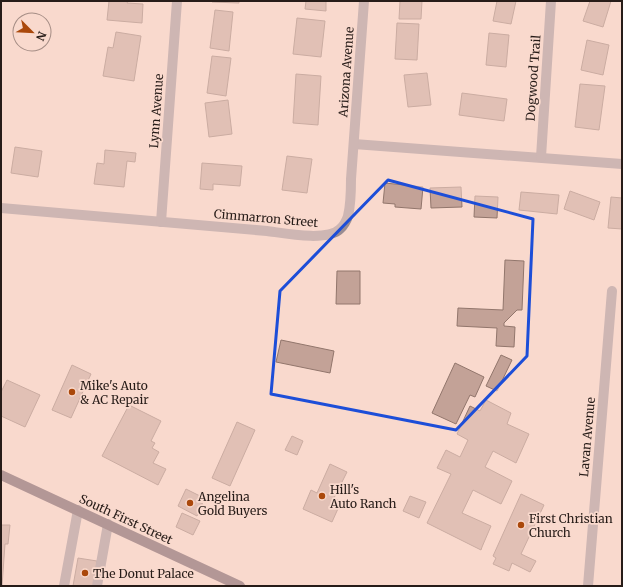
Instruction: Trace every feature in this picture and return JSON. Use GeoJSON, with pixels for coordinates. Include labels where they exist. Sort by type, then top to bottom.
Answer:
{"type":"FeatureCollection","features":[{"type":"Feature","properties":{"kind":"main road","name":"South First Street"},"geometry":{"type":"LineString","coordinates":[[1,475],[240,586]]}},
{"type":"Feature","properties":{"kind":"street","name":"Lynn Avenue"},"geometry":{"type":"LineString","coordinates":[[161,222],[177,1]]}},
{"type":"Feature","properties":{"kind":"street","name":"Arizona Avenue"},"geometry":{"type":"LineString","coordinates":[[354,144],[364,1]]}},
{"type":"Feature","properties":{"kind":"street","name":"Dogwood Trail"},"geometry":{"type":"LineString","coordinates":[[541,158],[551,1]]}},
{"type":"Feature","properties":{"kind":"street","name":"Cimmarron Street"},"geometry":{"type":"LineString","coordinates":[[1,208],[311,236],[330,234],[340,230],[348,218],[354,144]]}},
{"type":"Feature","properties":{"kind":"street"},"geometry":{"type":"LineString","coordinates":[[354,144],[622,164]]}},
{"type":"Feature","properties":{"kind":"street","name":"Lavan Avenue"},"geometry":{"type":"LineString","coordinates":[[588,586],[612,291]]}},
{"type":"Feature","properties":{"kind":"street"},"geometry":{"type":"LineString","coordinates":[[64,586],[78,510]]}},
{"type":"Feature","properties":{"kind":"street"},"geometry":{"type":"LineString","coordinates":[[97,586],[108,524]]}},
{"type":"Feature","properties":{"kind":"highlighted area"},"geometry":{"type":"Polygon","coordinates":[[[388,180],[533,219],[527,356],[456,430],[271,394],[280,291],[388,180]]]}},
{"type":"Feature","properties":{"kind":"building"},"geometry":{"type":"Polygon","coordinates":[[[109,1],[128,1],[127,3],[143,4],[142,23],[107,20],[109,1]]]}},
{"type":"Feature","properties":{"kind":"building"},"geometry":{"type":"Polygon","coordinates":[[[239,1],[239,3],[212,2],[239,1]]]}},
{"type":"Feature","properties":{"kind":"building"},"geometry":{"type":"Polygon","coordinates":[[[306,1],[326,1],[326,11],[305,9],[306,1]]]}},
{"type":"Feature","properties":{"kind":"building"},"geometry":{"type":"Polygon","coordinates":[[[400,1],[422,1],[421,19],[399,19],[400,1]]]}},
{"type":"Feature","properties":{"kind":"building"},"geometry":{"type":"Polygon","coordinates":[[[497,1],[516,1],[511,24],[493,21],[497,1]]]}},
{"type":"Feature","properties":{"kind":"building"},"geometry":{"type":"Polygon","coordinates":[[[590,1],[611,1],[603,27],[583,21],[590,1]]]}},
{"type":"Feature","properties":{"kind":"building"},"geometry":{"type":"Polygon","coordinates":[[[215,10],[233,12],[229,51],[210,48],[215,10]]]}},
{"type":"Feature","properties":{"kind":"building"},"geometry":{"type":"Polygon","coordinates":[[[297,18],[325,21],[321,57],[293,54],[297,18]]]}},
{"type":"Feature","properties":{"kind":"building"},"geometry":{"type":"Polygon","coordinates":[[[397,23],[419,24],[417,60],[395,59],[397,23]]]}},
{"type":"Feature","properties":{"kind":"building"},"geometry":{"type":"Polygon","coordinates":[[[116,32],[141,36],[134,81],[103,76],[108,47],[113,48],[116,32]]]}},
{"type":"Feature","properties":{"kind":"building"},"geometry":{"type":"Polygon","coordinates":[[[489,33],[509,35],[506,67],[486,65],[489,33]]]}},
{"type":"Feature","properties":{"kind":"building"},"geometry":{"type":"Polygon","coordinates":[[[587,40],[609,45],[603,75],[581,70],[587,40]]]}},
{"type":"Feature","properties":{"kind":"building"},"geometry":{"type":"Polygon","coordinates":[[[212,56],[231,58],[226,96],[207,93],[212,56]]]}},
{"type":"Feature","properties":{"kind":"building"},"geometry":{"type":"Polygon","coordinates":[[[427,73],[431,105],[408,107],[404,75],[427,73]]]}},
{"type":"Feature","properties":{"kind":"building"},"geometry":{"type":"Polygon","coordinates":[[[296,74],[321,76],[318,125],[293,123],[296,74]]]}},
{"type":"Feature","properties":{"kind":"building"},"geometry":{"type":"Polygon","coordinates":[[[580,84],[605,86],[599,130],[575,127],[580,84]]]}},
{"type":"Feature","properties":{"kind":"building"},"geometry":{"type":"Polygon","coordinates":[[[462,93],[507,99],[504,121],[459,115],[462,93]]]}},
{"type":"Feature","properties":{"kind":"building"},"geometry":{"type":"Polygon","coordinates":[[[228,100],[232,134],[209,137],[205,103],[228,100]]]}},
{"type":"Feature","properties":{"kind":"building"},"geometry":{"type":"Polygon","coordinates":[[[15,147],[42,151],[38,177],[11,173],[15,147]]]}},
{"type":"Feature","properties":{"kind":"building"},"geometry":{"type":"Polygon","coordinates":[[[105,150],[136,153],[135,162],[127,161],[124,187],[94,184],[97,163],[104,164],[105,150]]]}},
{"type":"Feature","properties":{"kind":"building"},"geometry":{"type":"Polygon","coordinates":[[[287,156],[312,159],[307,193],[282,190],[287,156]]]}},
{"type":"Feature","properties":{"kind":"building"},"geometry":{"type":"Polygon","coordinates":[[[202,163],[242,166],[240,186],[213,184],[213,190],[200,189],[202,163]]]}},
{"type":"Feature","properties":{"kind":"building"},"geometry":{"type":"Polygon","coordinates":[[[385,183],[423,187],[421,209],[395,207],[395,204],[383,203],[385,183]]]}},
{"type":"Feature","properties":{"kind":"building"},"geometry":{"type":"Polygon","coordinates":[[[461,187],[462,207],[431,208],[430,188],[461,187]]]}},
{"type":"Feature","properties":{"kind":"building"},"geometry":{"type":"Polygon","coordinates":[[[570,191],[600,202],[594,220],[564,209],[570,191]]]}},
{"type":"Feature","properties":{"kind":"building"},"geometry":{"type":"Polygon","coordinates":[[[521,192],[559,195],[557,214],[519,210],[521,192]]]}},
{"type":"Feature","properties":{"kind":"building"},"geometry":{"type":"Polygon","coordinates":[[[475,196],[498,197],[497,218],[474,217],[475,196]]]}},
{"type":"Feature","properties":{"kind":"building"},"geometry":{"type":"Polygon","coordinates":[[[611,197],[622,198],[622,229],[608,228],[611,197]]]}},
{"type":"Feature","properties":{"kind":"building"},"geometry":{"type":"Polygon","coordinates":[[[505,260],[524,261],[522,310],[517,310],[504,323],[504,326],[515,327],[514,347],[496,346],[497,328],[457,326],[458,308],[503,310],[505,260]]]}},
{"type":"Feature","properties":{"kind":"building"},"geometry":{"type":"Polygon","coordinates":[[[337,271],[360,271],[360,304],[336,304],[337,271]]]}},
{"type":"Feature","properties":{"kind":"building"},"geometry":{"type":"Polygon","coordinates":[[[281,340],[334,351],[330,373],[276,362],[281,340]]]}},
{"type":"Feature","properties":{"kind":"building"},"geometry":{"type":"Polygon","coordinates":[[[501,355],[512,360],[497,391],[486,386],[501,355]]]}},
{"type":"Feature","properties":{"kind":"building"},"geometry":{"type":"Polygon","coordinates":[[[455,363],[484,377],[475,397],[470,395],[456,424],[432,413],[455,363]]]}},
{"type":"Feature","properties":{"kind":"building","name":"Mike's Auto & AC Repair"},"geometry":{"type":"Polygon","coordinates":[[[72,365],[91,374],[71,418],[52,410],[72,365]]]}},
{"type":"Feature","properties":{"kind":"building"},"geometry":{"type":"Polygon","coordinates":[[[7,380],[40,395],[25,427],[1,416],[1,392],[7,380]]]}},
{"type":"Feature","properties":{"kind":"building","name":"First Christian Church"},"geometry":{"type":"Polygon","coordinates":[[[486,400],[511,413],[507,424],[529,434],[516,463],[493,451],[485,467],[512,481],[501,504],[473,490],[462,513],[491,526],[481,550],[427,523],[451,474],[437,468],[446,450],[460,457],[468,440],[457,434],[470,406],[480,411],[486,400]]]}},
{"type":"Feature","properties":{"kind":"building"},"geometry":{"type":"Polygon","coordinates":[[[129,405],[161,421],[151,441],[155,443],[152,448],[159,452],[153,463],[166,469],[158,485],[102,456],[129,405]]]}},
{"type":"Feature","properties":{"kind":"building"},"geometry":{"type":"Polygon","coordinates":[[[237,422],[255,430],[230,486],[212,478],[237,422]]]}},
{"type":"Feature","properties":{"kind":"building"},"geometry":{"type":"Polygon","coordinates":[[[292,436],[303,441],[297,455],[285,450],[292,436]]]}},
{"type":"Feature","properties":{"kind":"building","name":"Hill's Auto Ranch"},"geometry":{"type":"Polygon","coordinates":[[[330,464],[347,472],[334,498],[341,502],[332,522],[303,509],[311,490],[317,493],[330,464]]]}},
{"type":"Feature","properties":{"kind":"building","name":"Angelina Gold Buyers"},"geometry":{"type":"Polygon","coordinates":[[[186,489],[202,497],[199,502],[203,504],[197,516],[178,506],[186,489]]]}},
{"type":"Feature","properties":{"kind":"building","name":"First Christian Church"},"geometry":{"type":"Polygon","coordinates":[[[521,494],[544,505],[521,554],[536,561],[530,572],[512,563],[509,571],[493,564],[496,558],[493,556],[521,494]]]}},
{"type":"Feature","properties":{"kind":"building"},"geometry":{"type":"Polygon","coordinates":[[[410,496],[426,502],[419,518],[403,511],[410,496]]]}},
{"type":"Feature","properties":{"kind":"building"},"geometry":{"type":"Polygon","coordinates":[[[182,513],[200,521],[193,535],[176,527],[182,513]]]}},
{"type":"Feature","properties":{"kind":"building"},"geometry":{"type":"Polygon","coordinates":[[[1,525],[10,525],[8,544],[5,544],[2,586],[1,586],[1,525]]]}},
{"type":"Feature","properties":{"kind":"building","name":"The Donut Palace"},"geometry":{"type":"Polygon","coordinates":[[[78,558],[97,561],[94,586],[73,586],[78,558]]]}},
{"type":"Feature","properties":{"kind":"place","name":"Mike's Auto & AC Repair"},"geometry":{"type":"Point","coordinates":[72,392]}},
{"type":"Feature","properties":{"kind":"place","name":"Hill's Auto Ranch"},"geometry":{"type":"Point","coordinates":[322,496]}},
{"type":"Feature","properties":{"kind":"place","name":"Angelina Gold Buyers"},"geometry":{"type":"Point","coordinates":[190,503]}},
{"type":"Feature","properties":{"kind":"place","name":"First Christian Church"},"geometry":{"type":"Point","coordinates":[521,525]}},
{"type":"Feature","properties":{"kind":"place","name":"The Donut Palace"},"geometry":{"type":"Point","coordinates":[85,573]}}]}
